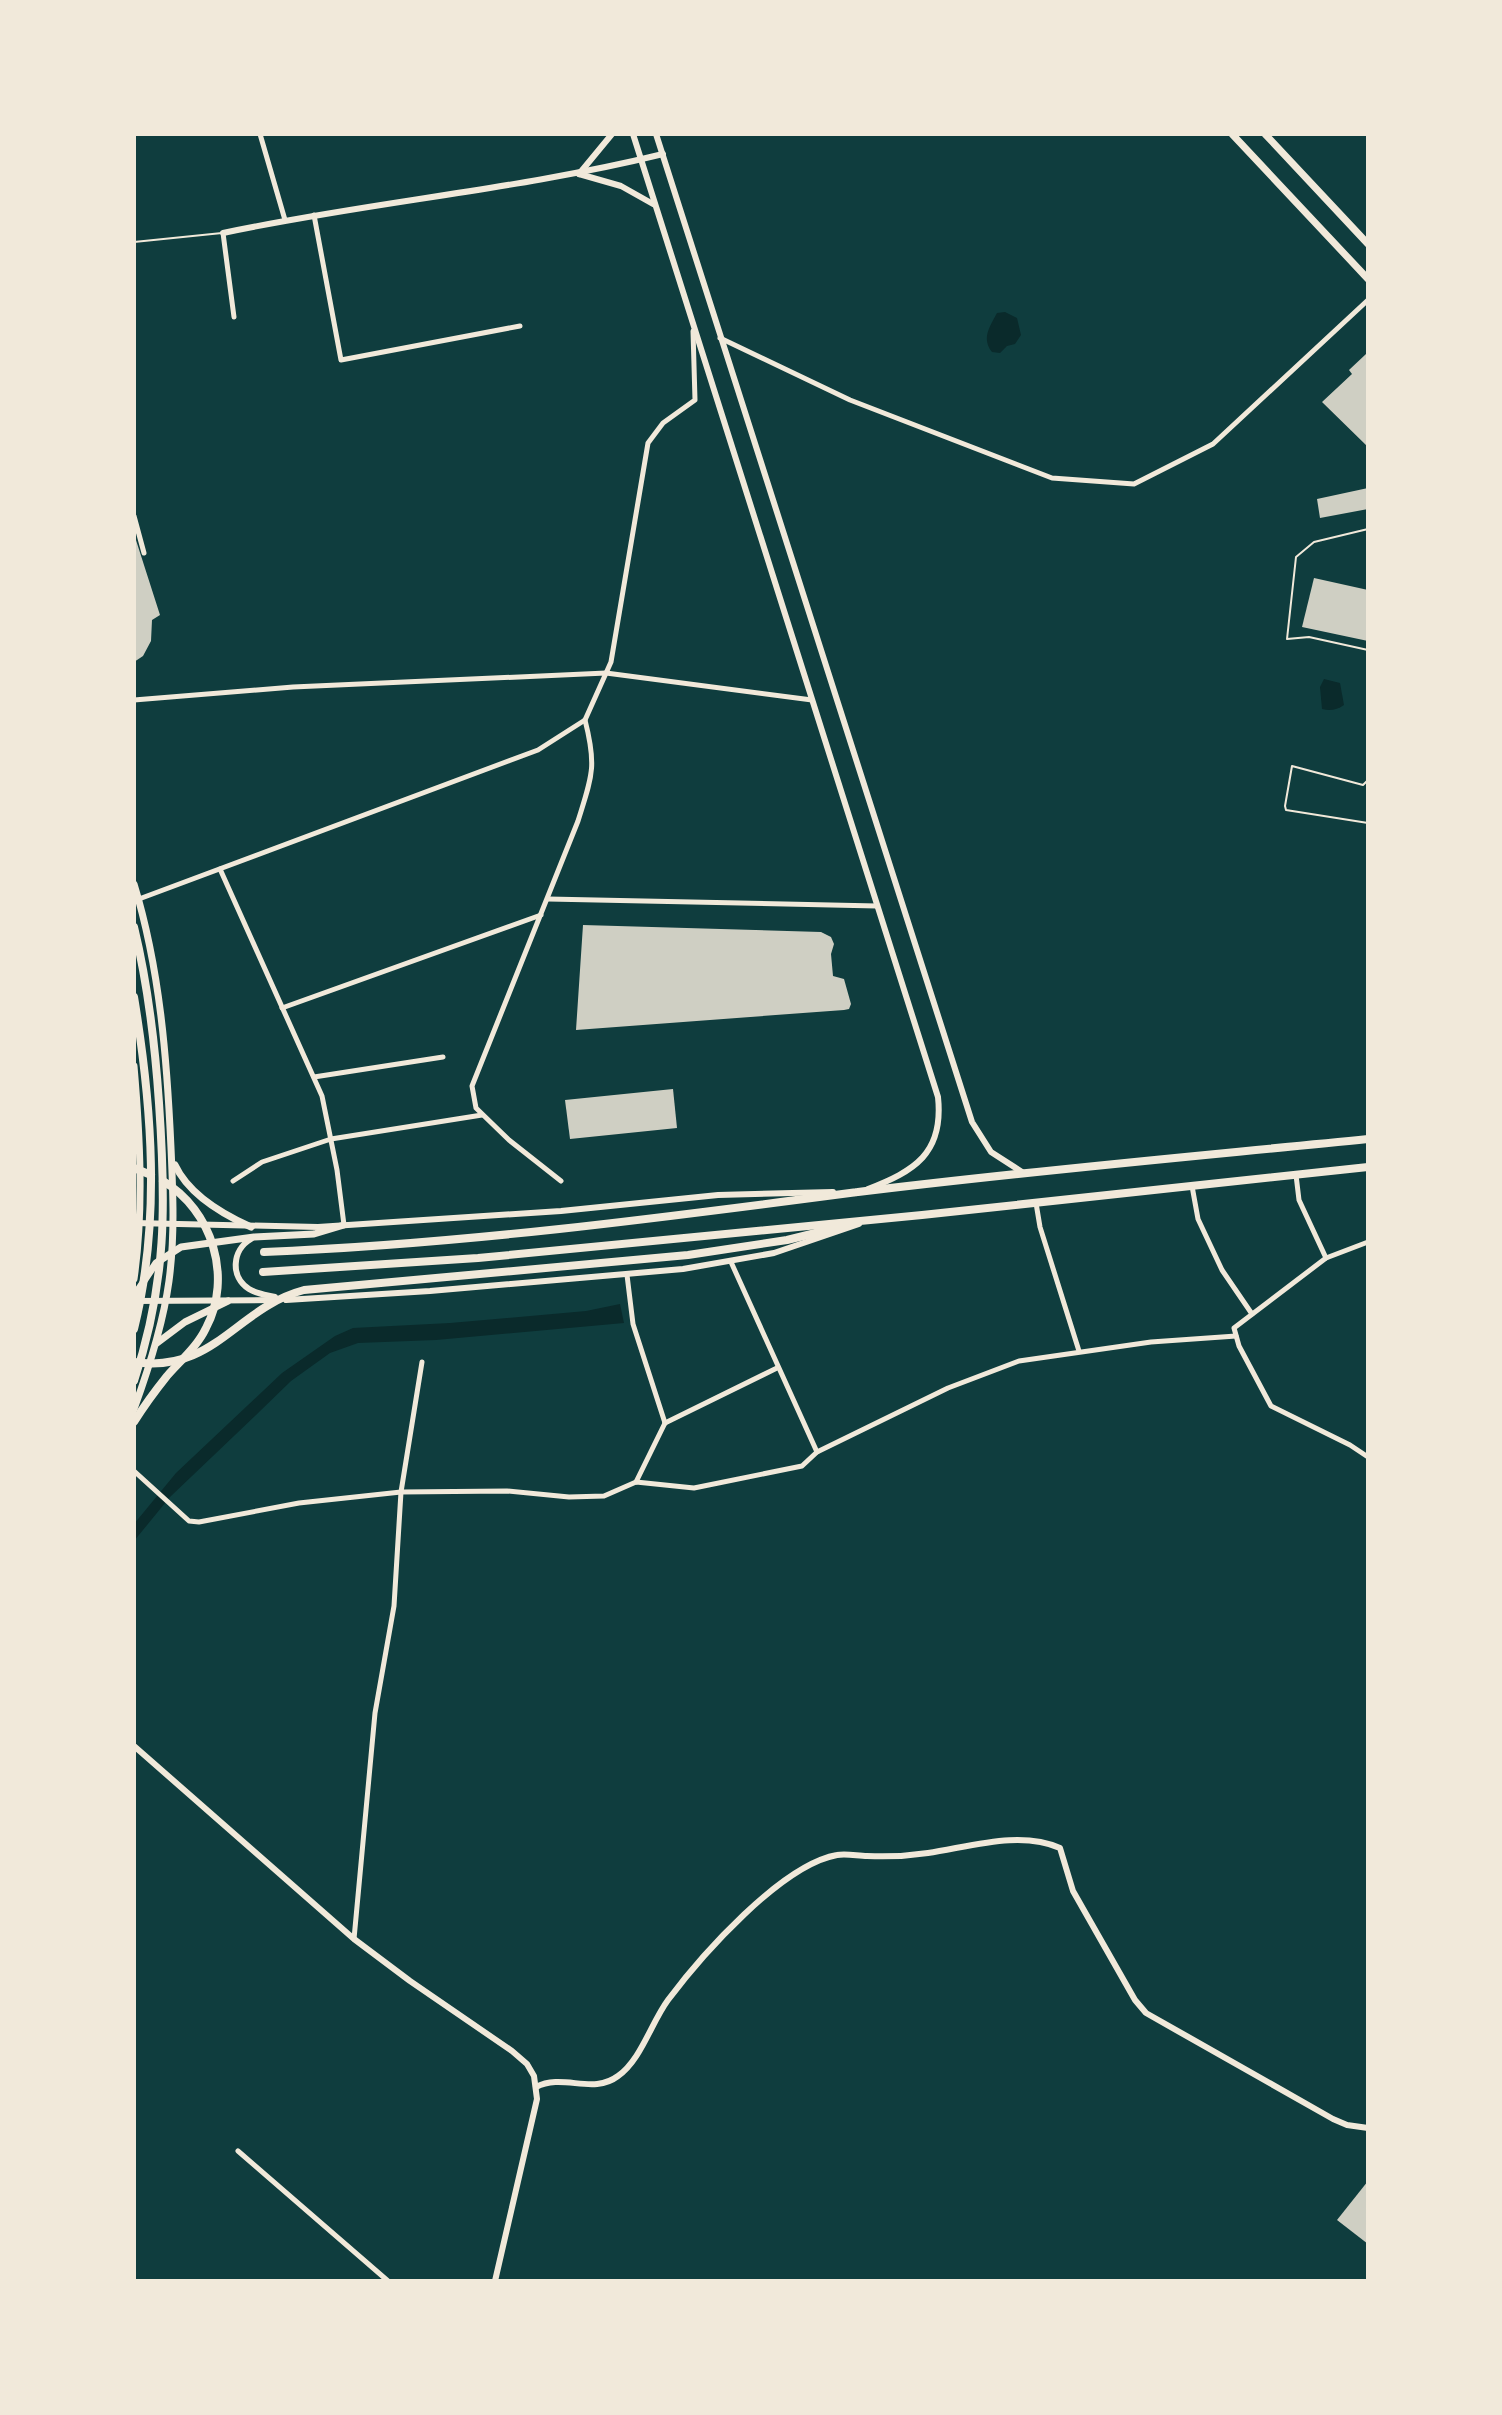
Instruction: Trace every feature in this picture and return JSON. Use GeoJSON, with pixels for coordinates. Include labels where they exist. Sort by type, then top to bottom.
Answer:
{"type":"FeatureCollection","features":[{"type":"Feature","properties":{"kind":"highway"},"geometry":{"type":"LineString","coordinates":[[134,927],[155,1048],[165,1212],[158,1283],[134,1381]]}},
{"type":"Feature","properties":{"kind":"highway"},"geometry":{"type":"LineString","coordinates":[[134,997],[143,1061],[151,1201],[145,1278],[134,1329]]}},
{"type":"Feature","properties":{"kind":"highway"},"geometry":{"type":"LineString","coordinates":[[264,1252],[557,1230],[859,1192],[1368,1139]]}},
{"type":"Feature","properties":{"kind":"highway"},"geometry":{"type":"LineString","coordinates":[[134,1167],[170,1185],[197,1213],[214,1247],[218,1286],[212,1313],[201,1337],[160,1384],[134,1422]]}},
{"type":"Feature","properties":{"kind":"highway"},"geometry":{"type":"LineString","coordinates":[[263,1272],[478,1258],[1368,1167]]}},
{"type":"Feature","properties":{"kind":"highway"},"geometry":{"type":"LineString","coordinates":[[134,1362],[160,1364],[197,1355],[268,1305],[304,1290],[688,1255],[787,1240],[868,1220]]}},
{"type":"Feature","properties":{"kind":"main road"},"geometry":{"type":"LineString","coordinates":[[579,174],[612,134]]}},
{"type":"Feature","properties":{"kind":"main road"},"geometry":{"type":"LineString","coordinates":[[136,1223],[251,1227],[344,1225],[561,1211],[729,1194],[859,1192],[903,1175],[921,1162],[938,1125],[938,1097],[633,134]]}},
{"type":"Feature","properties":{"kind":"main road"},"geometry":{"type":"LineString","coordinates":[[656,134],[972,1122],[991,1152],[1025,1174]]}},
{"type":"Feature","properties":{"kind":"main road"},"geometry":{"type":"LineString","coordinates":[[1232,134],[1368,279]]}},
{"type":"Feature","properties":{"kind":"main road"},"geometry":{"type":"LineString","coordinates":[[1265,134],[1368,244]]}},
{"type":"Feature","properties":{"kind":"main road"},"geometry":{"type":"LineString","coordinates":[[223,233],[314,215],[579,174],[663,154]]}},
{"type":"Feature","properties":{"kind":"main road"},"geometry":{"type":"LineString","coordinates":[[579,174],[621,186],[655,205]]}},
{"type":"Feature","properties":{"kind":"main road"},"geometry":{"type":"LineString","coordinates":[[134,884],[163,1030],[170,1097],[174,1225],[166,1302],[134,1409]]}},
{"type":"Feature","properties":{"kind":"main road"},"geometry":{"type":"LineString","coordinates":[[134,1066],[139,1157],[134,1279]]}},
{"type":"Feature","properties":{"kind":"main road"},"geometry":{"type":"LineString","coordinates":[[139,1157],[153,1166],[167,1165],[172,1160]]}},
{"type":"Feature","properties":{"kind":"main road"},"geometry":{"type":"LineString","coordinates":[[134,1167],[139,1157]]}},
{"type":"Feature","properties":{"kind":"main road"},"geometry":{"type":"LineString","coordinates":[[172,1160],[183,1180],[202,1198],[251,1227]]}},
{"type":"Feature","properties":{"kind":"main road"},"geometry":{"type":"LineString","coordinates":[[344,1225],[314,1234],[200,1243],[173,1250],[156,1263],[134,1298],[166,1302],[287,1299],[627,1275],[731,1262],[804,1245],[868,1220]]}},
{"type":"Feature","properties":{"kind":"main road"},"geometry":{"type":"LineString","coordinates":[[134,1279],[143,1274],[156,1258],[174,1225]]}},
{"type":"Feature","properties":{"kind":"main road"},"geometry":{"type":"LineString","coordinates":[[254,1237],[243,1243],[236,1258],[238,1278],[248,1289],[287,1299]]}},
{"type":"Feature","properties":{"kind":"main road"},"geometry":{"type":"LineString","coordinates":[[155,1344],[185,1322],[228,1301]]}},
{"type":"Feature","properties":{"kind":"main road"},"geometry":{"type":"LineString","coordinates":[[134,1746],[354,1939],[504,2044],[527,2064],[536,2087],[534,2117],[495,2281]]}},
{"type":"Feature","properties":{"kind":"main road"},"geometry":{"type":"LineString","coordinates":[[536,2087],[562,2082],[600,2085],[619,2076],[640,2049],[656,2016],[681,1985],[753,1905],[801,1870],[837,1855],[901,1857],[993,1840],[1051,1844],[1060,1848],[1073,1891],[1135,2000],[1146,2013],[1325,2115],[1347,2125],[1368,2128]]}},
{"type":"Feature","properties":{"kind":"street"},"geometry":{"type":"LineString","coordinates":[[260,134],[285,220]]}},
{"type":"Feature","properties":{"kind":"street"},"geometry":{"type":"LineString","coordinates":[[314,215],[341,360],[520,326]]}},
{"type":"Feature","properties":{"kind":"street"},"geometry":{"type":"LineString","coordinates":[[223,233],[234,317]]}},
{"type":"Feature","properties":{"kind":"street"},"geometry":{"type":"LineString","coordinates":[[720,338],[850,400],[1052,478],[1134,484],[1213,444],[1368,300]]}},
{"type":"Feature","properties":{"kind":"street"},"geometry":{"type":"LineString","coordinates":[[139,899],[538,750],[585,720],[611,662],[648,443],[663,423],[695,400],[693,330]]}},
{"type":"Feature","properties":{"kind":"street"},"geometry":{"type":"LineString","coordinates":[[134,516],[144,553]]}},
{"type":"Feature","properties":{"kind":"street"},"geometry":{"type":"LineString","coordinates":[[134,700],[293,687],[606,673],[812,700]]}},
{"type":"Feature","properties":{"kind":"street"},"geometry":{"type":"LineString","coordinates":[[561,1181],[509,1140],[476,1108],[472,1086],[578,821],[591,778],[594,755],[585,720]]}},
{"type":"Feature","properties":{"kind":"street"},"geometry":{"type":"LineString","coordinates":[[220,869],[322,1096],[344,1225]]}},
{"type":"Feature","properties":{"kind":"street"},"geometry":{"type":"LineString","coordinates":[[548,899],[877,906]]}},
{"type":"Feature","properties":{"kind":"street"},"geometry":{"type":"LineString","coordinates":[[282,1008],[542,915]]}},
{"type":"Feature","properties":{"kind":"street"},"geometry":{"type":"LineString","coordinates":[[313,1077],[443,1057]]}},
{"type":"Feature","properties":{"kind":"street"},"geometry":{"type":"LineString","coordinates":[[233,1181],[262,1162],[331,1139],[483,1114]]}},
{"type":"Feature","properties":{"kind":"street"},"geometry":{"type":"LineString","coordinates":[[1296,1175],[1299,1200],[1326,1258]]}},
{"type":"Feature","properties":{"kind":"street"},"geometry":{"type":"LineString","coordinates":[[1192,1186],[1198,1219],[1222,1270],[1252,1314]]}},
{"type":"Feature","properties":{"kind":"street"},"geometry":{"type":"LineString","coordinates":[[1036,1202],[1040,1227],[1079,1351]]}},
{"type":"Feature","properties":{"kind":"street"},"geometry":{"type":"LineString","coordinates":[[1368,1242],[1326,1258],[1234,1328],[1239,1346],[1271,1406],[1368,1457]]}},
{"type":"Feature","properties":{"kind":"street"},"geometry":{"type":"LineString","coordinates":[[731,1262],[817,1452]]}},
{"type":"Feature","properties":{"kind":"street"},"geometry":{"type":"LineString","coordinates":[[627,1275],[633,1324],[665,1423]]}},
{"type":"Feature","properties":{"kind":"street"},"geometry":{"type":"LineString","coordinates":[[134,1471],[189,1521],[199,1522],[299,1503],[401,1492],[507,1491],[569,1497],[604,1496],[636,1482],[694,1488],[802,1466],[817,1452],[948,1388],[1019,1361],[1079,1351],[1236,1336]]}},
{"type":"Feature","properties":{"kind":"street"},"geometry":{"type":"LineString","coordinates":[[354,1939],[375,1713],[394,1606],[401,1492],[422,1362]]}},
{"type":"Feature","properties":{"kind":"street"},"geometry":{"type":"LineString","coordinates":[[636,1482],[665,1423],[777,1368]]}},
{"type":"Feature","properties":{"kind":"street"},"geometry":{"type":"LineString","coordinates":[[238,2151],[388,2281]]}},
{"type":"Feature","properties":{"kind":"lane"},"geometry":{"type":"LineString","coordinates":[[134,242],[223,233]]}},
{"type":"Feature","properties":{"kind":"lane"},"geometry":{"type":"LineString","coordinates":[[1368,529],[1314,542],[1296,557],[1287,639],[1309,637],[1368,650]]}},
{"type":"Feature","properties":{"kind":"lane"},"geometry":{"type":"LineString","coordinates":[[1368,780],[1363,785],[1292,766],[1285,806],[1286,810],[1368,823]]}},
{"type":"Feature","properties":{"kind":"water"},"geometry":{"type":"Polygon","coordinates":[[[1005,312],[1017,318],[1021,335],[1015,344],[1007,346],[1000,353],[992,352],[987,342],[988,332],[997,313],[1005,312]]]}},
{"type":"Feature","properties":{"kind":"water"},"geometry":{"type":"Polygon","coordinates":[[[1324,679],[1340,683],[1344,705],[1333,710],[1322,709],[1320,687],[1324,679]]]}},
{"type":"Feature","properties":{"kind":"water"},"geometry":{"type":"Polygon","coordinates":[[[620,1304],[624,1323],[436,1340],[358,1343],[330,1353],[291,1381],[170,1497],[134,1541],[134,1524],[176,1473],[282,1373],[335,1336],[353,1328],[586,1311],[620,1304]]]}},
{"type":"Feature","properties":{"kind":"building"},"geometry":{"type":"Polygon","coordinates":[[[1366,354],[1368,447],[1322,402],[1352,374],[1349,370],[1366,354]]]}},
{"type":"Feature","properties":{"kind":"building"},"geometry":{"type":"Polygon","coordinates":[[[1368,488],[1368,509],[1320,518],[1317,499],[1368,488]]]}},
{"type":"Feature","properties":{"kind":"building"},"geometry":{"type":"Polygon","coordinates":[[[135,537],[160,615],[152,620],[151,641],[143,656],[134,662],[135,537]]]}},
{"type":"Feature","properties":{"kind":"building"},"geometry":{"type":"Polygon","coordinates":[[[1314,578],[1368,590],[1368,641],[1302,627],[1314,578]]]}},
{"type":"Feature","properties":{"kind":"building"},"geometry":{"type":"Polygon","coordinates":[[[583,925],[821,932],[831,937],[834,944],[831,954],[833,976],[844,979],[851,1004],[849,1009],[844,1010],[576,1030],[583,925]]]}},
{"type":"Feature","properties":{"kind":"building"},"geometry":{"type":"Polygon","coordinates":[[[673,1089],[677,1128],[570,1139],[565,1100],[673,1089]]]}},
{"type":"Feature","properties":{"kind":"building"},"geometry":{"type":"Polygon","coordinates":[[[1368,2181],[1368,2244],[1337,2220],[1368,2181]]]}}]}
